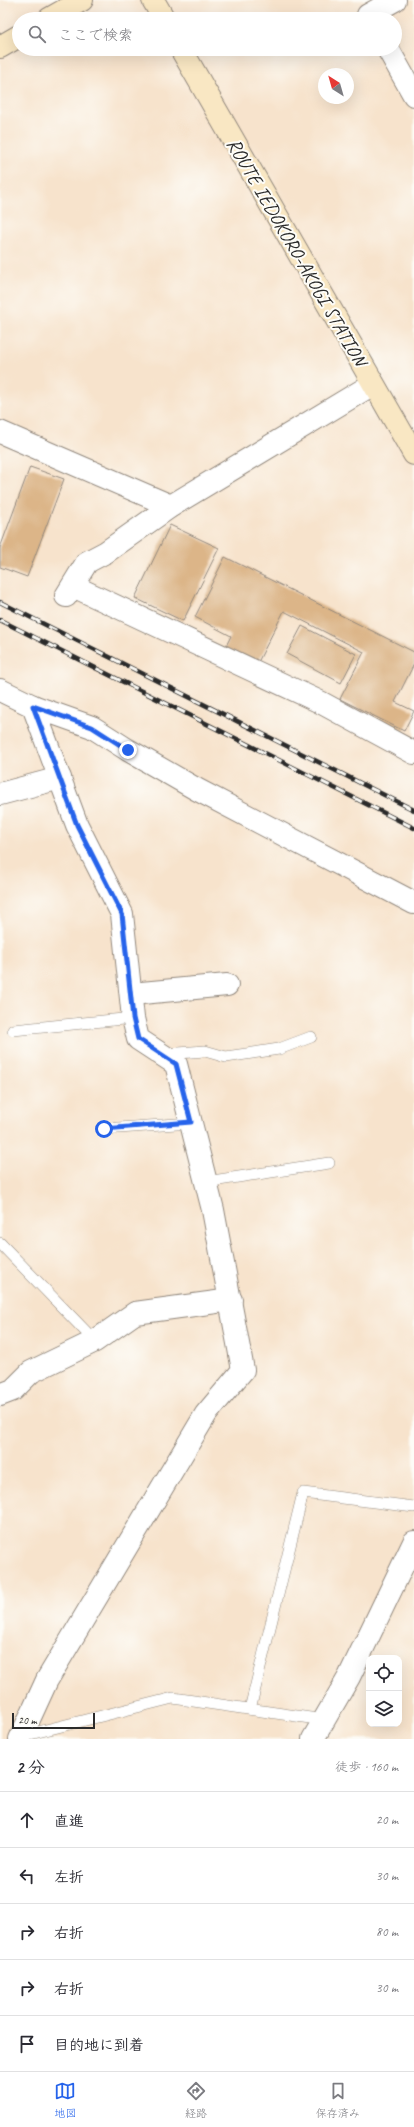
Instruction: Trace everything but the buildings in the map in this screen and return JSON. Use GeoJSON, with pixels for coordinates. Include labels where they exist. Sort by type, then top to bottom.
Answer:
{"type":"FeatureCollection","features":[{"type":"Feature","properties":{"kind":"main road"},"geometry":{"type":"LineString","coordinates":[[61,12],[82,0]]}},
{"type":"Feature","properties":{"kind":"main road"},"geometry":{"type":"LineString","coordinates":[[153,0],[160,12]]}},
{"type":"Feature","properties":{"kind":"main road"},"geometry":{"type":"LineString","coordinates":[[0,47],[12,40]]}},
{"type":"Feature","properties":{"kind":"main road","name":"ROUTE IEDOKORO-AKOGI STATION"},"geometry":{"type":"LineString","coordinates":[[185,56],[414,454]]}},
{"type":"Feature","properties":{"kind":"street"},"geometry":{"type":"LineString","coordinates":[[366,11],[395,0]]}},
{"type":"Feature","properties":{"kind":"street"},"geometry":{"type":"LineString","coordinates":[[392,56],[414,95]]}},
{"type":"Feature","properties":{"kind":"street"},"geometry":{"type":"LineString","coordinates":[[373,384],[171,506],[106,552],[87,562],[70,591],[320,702],[414,753]]}},
{"type":"Feature","properties":{"kind":"street"},"geometry":{"type":"LineString","coordinates":[[0,432],[171,506]]}},
{"type":"Feature","properties":{"kind":"street"},"geometry":{"type":"LineString","coordinates":[[0,690],[33,706],[92,727],[128,750],[196,789],[414,903]]}},
{"type":"Feature","properties":{"kind":"street"},"geometry":{"type":"LineString","coordinates":[[21,1737],[47,1680],[206,1414],[243,1370],[231,1300],[206,1182],[176,1064],[138,1039],[133,1018],[122,914],[77,825],[33,706]]}},
{"type":"Feature","properties":{"kind":"street"},"geometry":{"type":"LineString","coordinates":[[0,794],[60,778]]}},
{"type":"Feature","properties":{"kind":"street"},"geometry":{"type":"LineString","coordinates":[[131,994],[227,985]]}},
{"type":"Feature","properties":{"kind":"street"},"geometry":{"type":"LineString","coordinates":[[0,1395],[13,1390],[31,1372],[95,1340],[135,1313],[231,1300]]}},
{"type":"Feature","properties":{"kind":"street"},"geometry":{"type":"LineString","coordinates":[[312,1739],[349,1677],[414,1542]]}},
{"type":"Feature","properties":{"kind":"lane"},"geometry":{"type":"LineString","coordinates":[[13,1030],[133,1018]]}},
{"type":"Feature","properties":{"kind":"lane"},"geometry":{"type":"LineString","coordinates":[[160,1054],[205,1051],[226,1057],[279,1049],[311,1037]]}},
{"type":"Feature","properties":{"kind":"lane"},"geometry":{"type":"LineString","coordinates":[[104,1129],[191,1122]]}},
{"type":"Feature","properties":{"kind":"lane"},"geometry":{"type":"LineString","coordinates":[[206,1182],[329,1163]]}},
{"type":"Feature","properties":{"kind":"lane"},"geometry":{"type":"LineString","coordinates":[[0,1243],[95,1340]]}},
{"type":"Feature","properties":{"kind":"lane"},"geometry":{"type":"LineString","coordinates":[[250,1709],[303,1493],[414,1507]]}},
{"type":"Feature","properties":{"kind":"lane"},"geometry":{"type":"LineString","coordinates":[[21,1737],[173,1698],[324,1720]]}},
{"type":"Feature","properties":{"kind":"railway"},"geometry":{"type":"LineString","coordinates":[[0,602],[414,810]]}},
{"type":"Feature","properties":{"kind":"railway"},"geometry":{"type":"LineString","coordinates":[[0,620],[414,828]]}},
{"type":"Feature","properties":{"kind":"route"},"geometry":{"type":"LineString","coordinates":[[104,1129],[191,1122],[176,1064],[138,1039],[133,1018],[122,914],[77,825],[33,706],[92,727],[128,750]]}}]}
